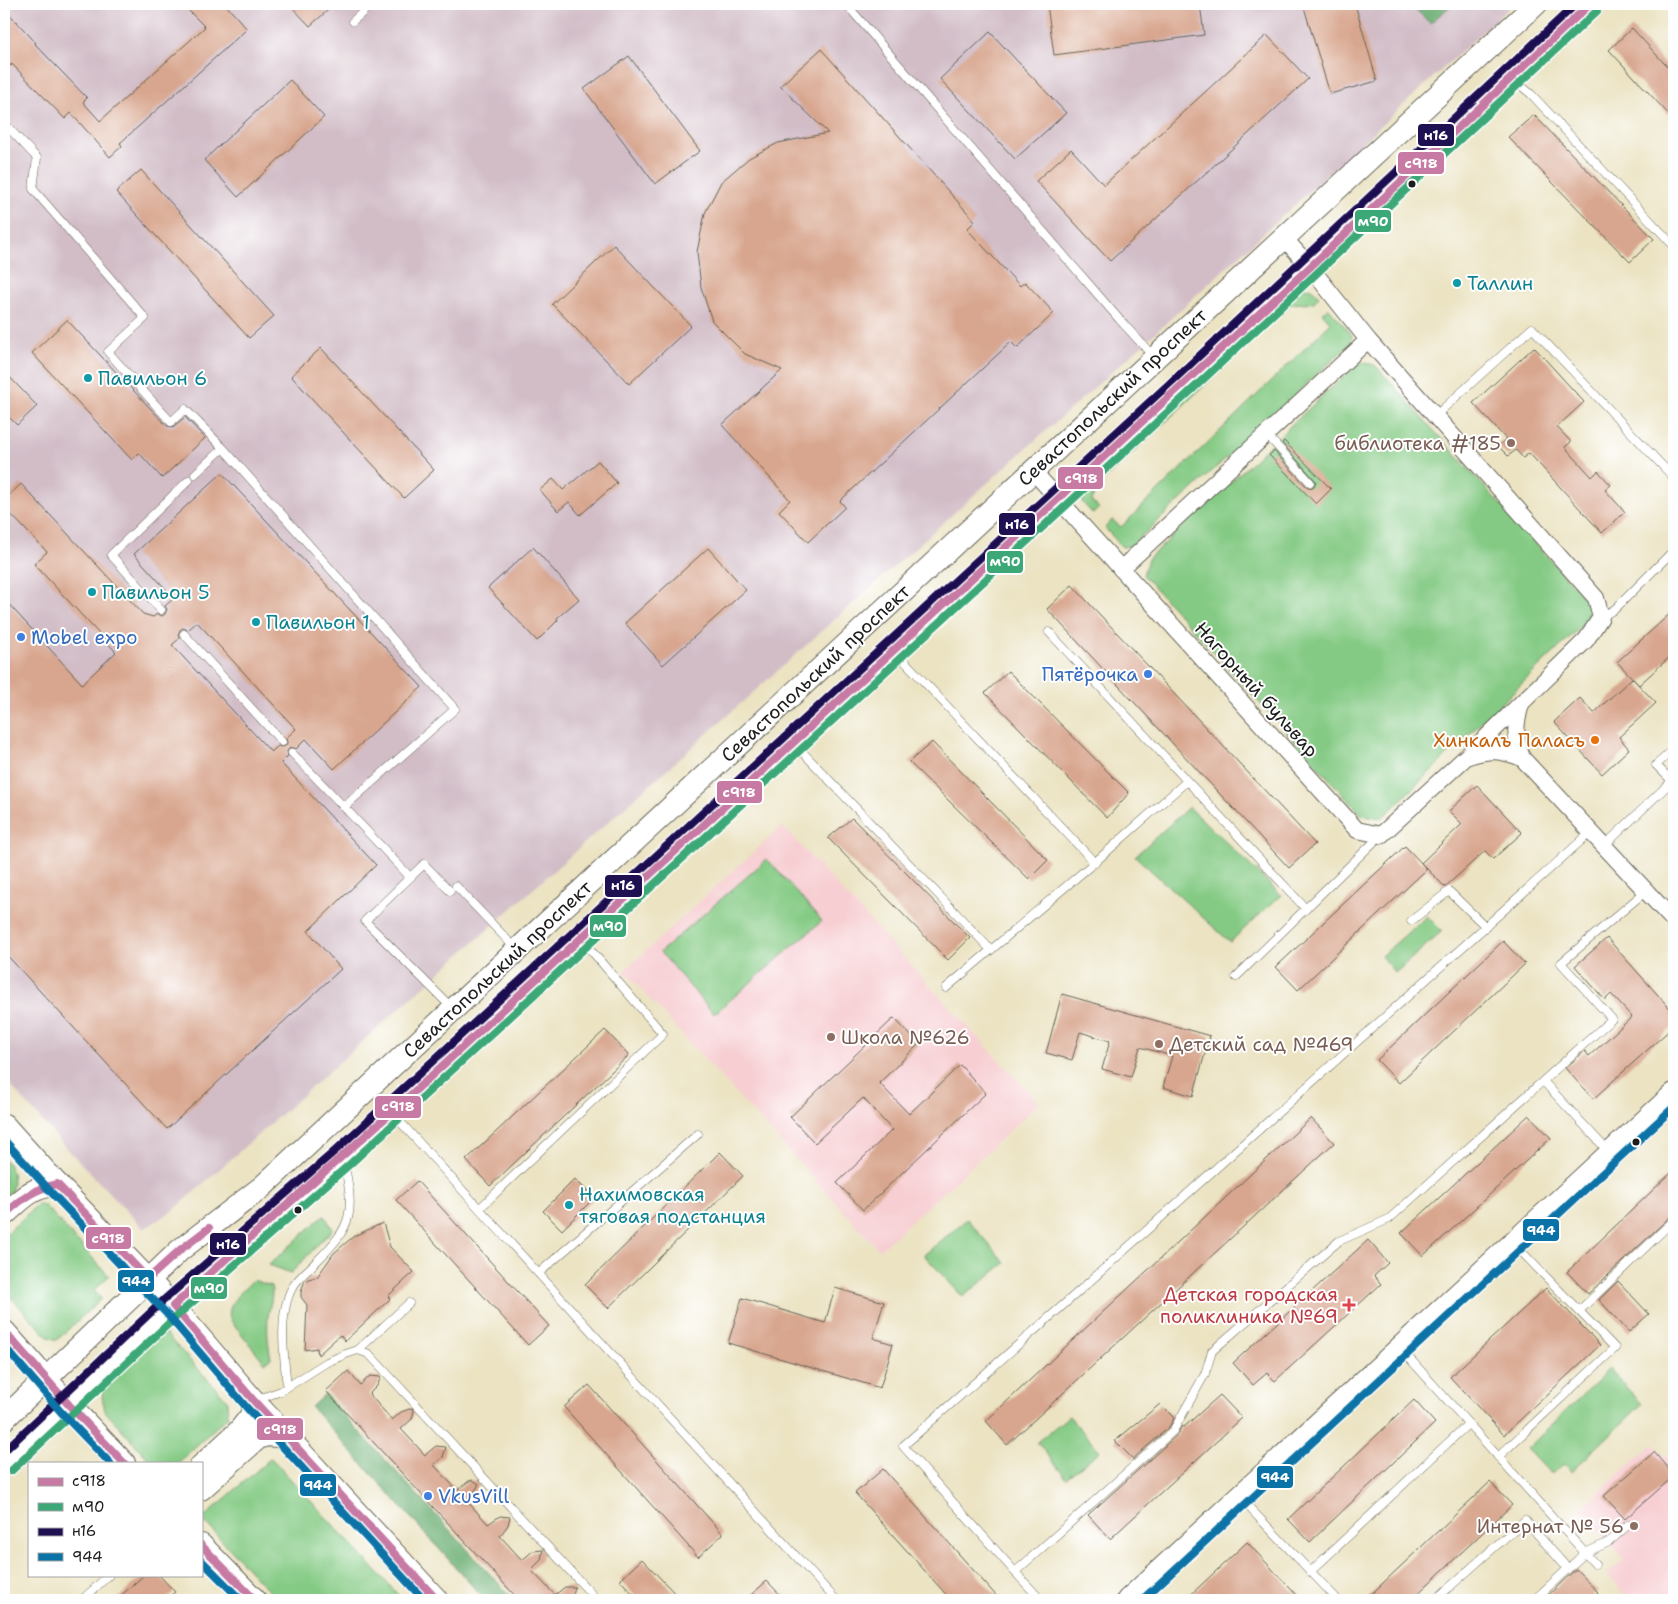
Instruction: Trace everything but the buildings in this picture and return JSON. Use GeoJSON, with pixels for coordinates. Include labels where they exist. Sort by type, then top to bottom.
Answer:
{"type":"FeatureCollection","features":[{"type":"Feature","properties":{"kind":"main road","name":"Севастопольский проспект"},"geometry":{"type":"LineString","coordinates":[[4,1419],[148,1279],[180,1250],[262,1187],[1536,4]]}},
{"type":"Feature","properties":{"kind":"main road","name":"Севастопольский проспект"},"geometry":{"type":"LineString","coordinates":[[4,1464],[173,1306],[343,1157],[1310,268],[1590,4]]}},
{"type":"Feature","properties":{"kind":"main road"},"geometry":{"type":"LineString","coordinates":[[1128,1600],[1674,1094]]}},
{"type":"Feature","properties":{"kind":"main road"},"geometry":{"type":"LineString","coordinates":[[4,1125],[57,1184],[173,1306],[254,1401],[437,1600]]}},
{"type":"Feature","properties":{"kind":"main road"},"geometry":{"type":"LineString","coordinates":[[4,1215],[26,1195],[40,1187],[57,1184]]}},
{"type":"Feature","properties":{"kind":"main road"},"geometry":{"type":"LineString","coordinates":[[4,1331],[69,1405],[123,1462]]}},
{"type":"Feature","properties":{"kind":"main road"},"geometry":{"type":"LineString","coordinates":[[202,1465],[245,1424],[251,1416],[254,1401]]}},
{"type":"Feature","properties":{"kind":"main road"},"geometry":{"type":"LineString","coordinates":[[202,1488],[258,1438],[268,1435],[287,1437]]}},
{"type":"Feature","properties":{"kind":"main road"},"geometry":{"type":"LineString","coordinates":[[202,1546],[255,1600]]}},
{"type":"Feature","properties":{"kind":"street"},"geometry":{"type":"LineString","coordinates":[[1284,238],[1368,340],[1596,598],[1600,617],[1586,640],[1466,757],[1381,835]]}},
{"type":"Feature","properties":{"kind":"street"},"geometry":{"type":"LineString","coordinates":[[1121,569],[1368,340]]}},
{"type":"Feature","properties":{"kind":"street","name":"Нагорный бульвар"},"geometry":{"type":"LineString","coordinates":[[1033,471],[1357,830],[1381,835]]}},
{"type":"Feature","properties":{"kind":"street"},"geometry":{"type":"LineString","coordinates":[[1522,702],[1516,720],[1515,740],[1522,758],[1674,921]]}},
{"type":"Feature","properties":{"kind":"street"},"geometry":{"type":"LineString","coordinates":[[1466,757],[1484,751],[1494,751],[1522,758]]}},
{"type":"Feature","properties":{"kind":"lane"},"geometry":{"type":"LineString","coordinates":[[353,21],[372,4]]}},
{"type":"Feature","properties":{"kind":"lane"},"geometry":{"type":"LineString","coordinates":[[846,4],[1154,357]]}},
{"type":"Feature","properties":{"kind":"lane"},"geometry":{"type":"LineString","coordinates":[[1512,77],[1531,94],[1674,246]]}},
{"type":"Feature","properties":{"kind":"lane"},"geometry":{"type":"LineString","coordinates":[[4,123],[37,158],[33,189],[145,318],[108,352],[171,422],[185,409],[224,448],[455,709],[344,808]]}},
{"type":"Feature","properties":{"kind":"lane"},"geometry":{"type":"LineString","coordinates":[[1436,416],[1532,328],[1674,478]]}},
{"type":"Feature","properties":{"kind":"lane"},"geometry":{"type":"LineString","coordinates":[[1266,434],[1310,482]]}},
{"type":"Feature","properties":{"kind":"lane"},"geometry":{"type":"LineString","coordinates":[[161,610],[111,555],[224,448]]}},
{"type":"Feature","properties":{"kind":"lane"},"geometry":{"type":"LineString","coordinates":[[1600,617],[1615,609],[1674,550]]}},
{"type":"Feature","properties":{"kind":"lane"},"geometry":{"type":"LineString","coordinates":[[1049,632],[1306,909]]}},
{"type":"Feature","properties":{"kind":"lane"},"geometry":{"type":"LineString","coordinates":[[184,634],[282,742]]}},
{"type":"Feature","properties":{"kind":"lane"},"geometry":{"type":"LineString","coordinates":[[894,650],[1095,863]]}},
{"type":"Feature","properties":{"kind":"lane"},"geometry":{"type":"LineString","coordinates":[[794,743],[992,950]]}},
{"type":"Feature","properties":{"kind":"lane"},"geometry":{"type":"LineString","coordinates":[[1604,846],[1673,782],[1656,765],[1674,749]]}},
{"type":"Feature","properties":{"kind":"lane"},"geometry":{"type":"LineString","coordinates":[[292,752],[410,877]]}},
{"type":"Feature","properties":{"kind":"lane"},"geometry":{"type":"LineString","coordinates":[[946,988],[1095,863],[1187,781]]}},
{"type":"Feature","properties":{"kind":"lane"},"geometry":{"type":"LineString","coordinates":[[1041,1600],[903,1446],[1076,1294],[1591,832]]}},
{"type":"Feature","properties":{"kind":"lane"},"geometry":{"type":"LineString","coordinates":[[1236,977],[1381,835]]}},
{"type":"Feature","properties":{"kind":"lane"},"geometry":{"type":"LineString","coordinates":[[453,1009],[364,921],[424,864],[517,950]]}},
{"type":"Feature","properties":{"kind":"lane"},"geometry":{"type":"LineString","coordinates":[[1412,921],[1449,891],[1486,926]]}},
{"type":"Feature","properties":{"kind":"lane"},"geometry":{"type":"LineString","coordinates":[[1015,1572],[1173,1431],[1205,1374],[1212,1351],[1339,1241],[1389,1219],[1612,1019],[1561,963],[1646,891]]}},
{"type":"Feature","properties":{"kind":"lane"},"geometry":{"type":"LineString","coordinates":[[480,1208],[663,1034],[580,939]]}},
{"type":"Feature","properties":{"kind":"lane"},"geometry":{"type":"LineString","coordinates":[[1542,1081],[1611,1154]]}},
{"type":"Feature","properties":{"kind":"lane"},"geometry":{"type":"LineString","coordinates":[[392,1112],[836,1600]]}},
{"type":"Feature","properties":{"kind":"lane"},"geometry":{"type":"LineString","coordinates":[[538,1273],[698,1134]]}},
{"type":"Feature","properties":{"kind":"lane"},"geometry":{"type":"LineString","coordinates":[[288,1386],[283,1341],[288,1298],[298,1280],[340,1236],[346,1226],[350,1213],[350,1196],[343,1157]]}},
{"type":"Feature","properties":{"kind":"lane"},"geometry":{"type":"LineString","coordinates":[[1579,1311],[1674,1220]]}},
{"type":"Feature","properties":{"kind":"lane"},"geometry":{"type":"LineString","coordinates":[[1498,1457],[1615,1348],[1514,1243]]}},
{"type":"Feature","properties":{"kind":"lane"},"geometry":{"type":"LineString","coordinates":[[254,1401],[280,1391],[327,1362],[358,1350],[409,1303]]}},
{"type":"Feature","properties":{"kind":"lane"},"geometry":{"type":"LineString","coordinates":[[1400,1348],[1595,1564]]}},
{"type":"Feature","properties":{"kind":"lane"},"geometry":{"type":"LineString","coordinates":[[358,1350],[369,1354],[597,1600]]}},
{"type":"Feature","properties":{"kind":"lane"},"geometry":{"type":"LineString","coordinates":[[1310,1572],[1468,1424]]}},
{"type":"Feature","properties":{"kind":"lane"},"geometry":{"type":"LineString","coordinates":[[1240,1497],[1338,1600]]}},
{"type":"Feature","properties":{"kind":"lane"},"geometry":{"type":"LineString","coordinates":[[1435,1600],[1525,1520],[1568,1569]]}},
{"type":"Feature","properties":{"kind":"lane"},"geometry":{"type":"LineString","coordinates":[[1534,1600],[1586,1554],[1609,1542],[1628,1525]]}},
{"type":"Feature","properties":{"kind":"lane"},"geometry":{"type":"LineString","coordinates":[[82,1600],[108,1576]]}},
{"type":"Feature","properties":{"kind":"shaded area"},"geometry":{"type":"Polygon","coordinates":[[[4,4],[1513,4],[1142,345],[175,1209],[144,1229],[69,1151],[4,1078],[4,4]]]}},
{"type":"Feature","properties":{"kind":"shaded area","name":"Школа №626"},"geometry":{"type":"Polygon","coordinates":[[[782,826],[1039,1103],[879,1250],[624,971],[782,826]]]}},
{"type":"Feature","properties":{"kind":"shaded area","name":"Интернат № 56"},"geometry":{"type":"Polygon","coordinates":[[[1653,1444],[1674,1466],[1674,1600],[1629,1600],[1608,1574],[1624,1559],[1580,1509],[1653,1444]]]}},
{"type":"Feature","properties":{"kind":"green space"},"geometry":{"type":"Polygon","coordinates":[[[1410,4],[1453,4],[1430,23],[1410,4]]]}},
{"type":"Feature","properties":{"kind":"green space"},"geometry":{"type":"Polygon","coordinates":[[[1302,287],[1312,289],[1319,296],[1314,302],[1291,304],[1095,488],[1092,502],[1099,508],[1093,514],[1082,502],[1084,494],[1302,287]]]}},
{"type":"Feature","properties":{"kind":"green space"},"geometry":{"type":"Polygon","coordinates":[[[1329,308],[1352,335],[1351,343],[1131,546],[1122,547],[1105,528],[1112,520],[1121,527],[1331,323],[1322,313],[1329,308]]]}},
{"type":"Feature","properties":{"kind":"green space"},"geometry":{"type":"Polygon","coordinates":[[[1359,362],[1375,365],[1589,603],[1588,620],[1382,818],[1362,815],[1143,575],[1148,559],[1359,362]]]}},
{"type":"Feature","properties":{"kind":"green space"},"geometry":{"type":"Polygon","coordinates":[[[1189,807],[1281,895],[1230,942],[1135,856],[1189,807]]]}},
{"type":"Feature","properties":{"kind":"green space"},"geometry":{"type":"Polygon","coordinates":[[[767,859],[822,921],[714,1014],[660,952],[767,859]]]}},
{"type":"Feature","properties":{"kind":"green space"},"geometry":{"type":"Polygon","coordinates":[[[1427,916],[1442,931],[1395,973],[1381,956],[1427,916]]]}},
{"type":"Feature","properties":{"kind":"green space"},"geometry":{"type":"Polygon","coordinates":[[[4,1159],[11,1169],[13,1180],[11,1191],[4,1202],[4,1159]]]}},
{"type":"Feature","properties":{"kind":"green space"},"geometry":{"type":"Polygon","coordinates":[[[38,1204],[45,1206],[109,1276],[94,1290],[101,1299],[57,1340],[48,1337],[4,1290],[4,1236],[38,1204]]]}},
{"type":"Feature","properties":{"kind":"green space"},"geometry":{"type":"Polygon","coordinates":[[[324,1215],[333,1229],[291,1273],[269,1265],[324,1215]]]}},
{"type":"Feature","properties":{"kind":"green space"},"geometry":{"type":"Polygon","coordinates":[[[967,1219],[1005,1263],[963,1297],[924,1255],[967,1219]]]}},
{"type":"Feature","properties":{"kind":"green space"},"geometry":{"type":"Polygon","coordinates":[[[253,1280],[271,1286],[272,1290],[268,1317],[268,1343],[271,1358],[265,1363],[232,1322],[230,1316],[231,1305],[253,1280]]]}},
{"type":"Feature","properties":{"kind":"green space"},"geometry":{"type":"Polygon","coordinates":[[[161,1329],[227,1400],[228,1416],[179,1462],[151,1462],[105,1411],[102,1397],[106,1379],[161,1329]]]}},
{"type":"Feature","properties":{"kind":"green space"},"geometry":{"type":"Polygon","coordinates":[[[1609,1369],[1642,1404],[1571,1472],[1563,1464],[1552,1475],[1527,1449],[1609,1369]]]}},
{"type":"Feature","properties":{"kind":"green space"},"geometry":{"type":"Polygon","coordinates":[[[325,1394],[514,1600],[485,1600],[311,1407],[325,1394]]]}},
{"type":"Feature","properties":{"kind":"green space"},"geometry":{"type":"Polygon","coordinates":[[[1069,1416],[1100,1451],[1066,1478],[1037,1442],[1069,1416]]]}},
{"type":"Feature","properties":{"kind":"green space"},"geometry":{"type":"Polygon","coordinates":[[[271,1458],[403,1600],[277,1600],[202,1519],[271,1458]]]}},
{"type":"Feature","properties":{"kind":"transit line","name":"н16"},"geometry":{"type":"LineString","coordinates":[[4,1451],[166,1298],[336,1150],[1181,373],[1576,4]]}},
{"type":"Feature","properties":{"kind":"transit line","name":"с918"},"geometry":{"type":"LineString","coordinates":[[437,1600],[254,1401],[173,1306],[392,1112],[1310,267],[1590,4]]}},
{"type":"Feature","properties":{"kind":"transit line","name":"м90"},"geometry":{"type":"LineString","coordinates":[[11,1471],[180,1313],[350,1164],[1195,387],[1597,11]]}},
{"type":"Feature","properties":{"kind":"transit line","name":"944"},"geometry":{"type":"LineString","coordinates":[[1142,1600],[1674,1107]]}},
{"type":"Feature","properties":{"kind":"transit line","name":"944"},"geometry":{"type":"LineString","coordinates":[[4,1140],[166,1313],[247,1408],[424,1600]]}},
{"type":"Feature","properties":{"kind":"transit line","name":"с918"},"geometry":{"type":"LineString","coordinates":[[4,1215],[28,1195],[57,1184],[148,1279],[180,1250],[209,1228]]}},
{"type":"Feature","properties":{"kind":"transit line","name":"с918"},"geometry":{"type":"LineString","coordinates":[[4,1331],[69,1405],[123,1462]]}},
{"type":"Feature","properties":{"kind":"transit line","name":"944"},"geometry":{"type":"LineString","coordinates":[[4,1346],[61,1412],[109,1462]]}},
{"type":"Feature","properties":{"kind":"transit line","name":"с918"},"geometry":{"type":"LineString","coordinates":[[202,1546],[255,1600]]}},
{"type":"Feature","properties":{"kind":"transit line","name":"944"},"geometry":{"type":"LineString","coordinates":[[202,1561],[241,1600]]}},
{"type":"Feature","properties":{"kind":"place","name":"Таллин"},"geometry":{"type":"Point","coordinates":[1457,283]}},
{"type":"Feature","properties":{"kind":"place","name":"Павильон 6"},"geometry":{"type":"Point","coordinates":[88,378]}},
{"type":"Feature","properties":{"kind":"place","name":"библиотека #185"},"geometry":{"type":"Point","coordinates":[1511,443]}},
{"type":"Feature","properties":{"kind":"place","name":"Павильон 5"},"geometry":{"type":"Point","coordinates":[92,592]}},
{"type":"Feature","properties":{"kind":"place","name":"Павильон 1"},"geometry":{"type":"Point","coordinates":[256,622]}},
{"type":"Feature","properties":{"kind":"place","name":"Mobel expo"},"geometry":{"type":"Point","coordinates":[21,637]}},
{"type":"Feature","properties":{"kind":"place","name":"Пятёрочка"},"geometry":{"type":"Point","coordinates":[1148,674]}},
{"type":"Feature","properties":{"kind":"place","name":"Хинкалъ Паласъ"},"geometry":{"type":"Point","coordinates":[1595,740]}},
{"type":"Feature","properties":{"kind":"place","name":"Школа №626"},"geometry":{"type":"Point","coordinates":[831,1037]}},
{"type":"Feature","properties":{"kind":"place","name":"Детский сад №469"},"geometry":{"type":"Point","coordinates":[1159,1044]}},
{"type":"Feature","properties":{"kind":"place","name":"Нахимовская тяговая подстанция"},"geometry":{"type":"Point","coordinates":[569,1205]}},
{"type":"Feature","properties":{"kind":"place","name":"Детская городская поликлиника №69"},"geometry":{"type":"Point","coordinates":[1349,1305]}},
{"type":"Feature","properties":{"kind":"place","name":"VkusVill"},"geometry":{"type":"Point","coordinates":[428,1496]}},
{"type":"Feature","properties":{"kind":"place","name":"Интернат № 56"},"geometry":{"type":"Point","coordinates":[1634,1526]}}]}
